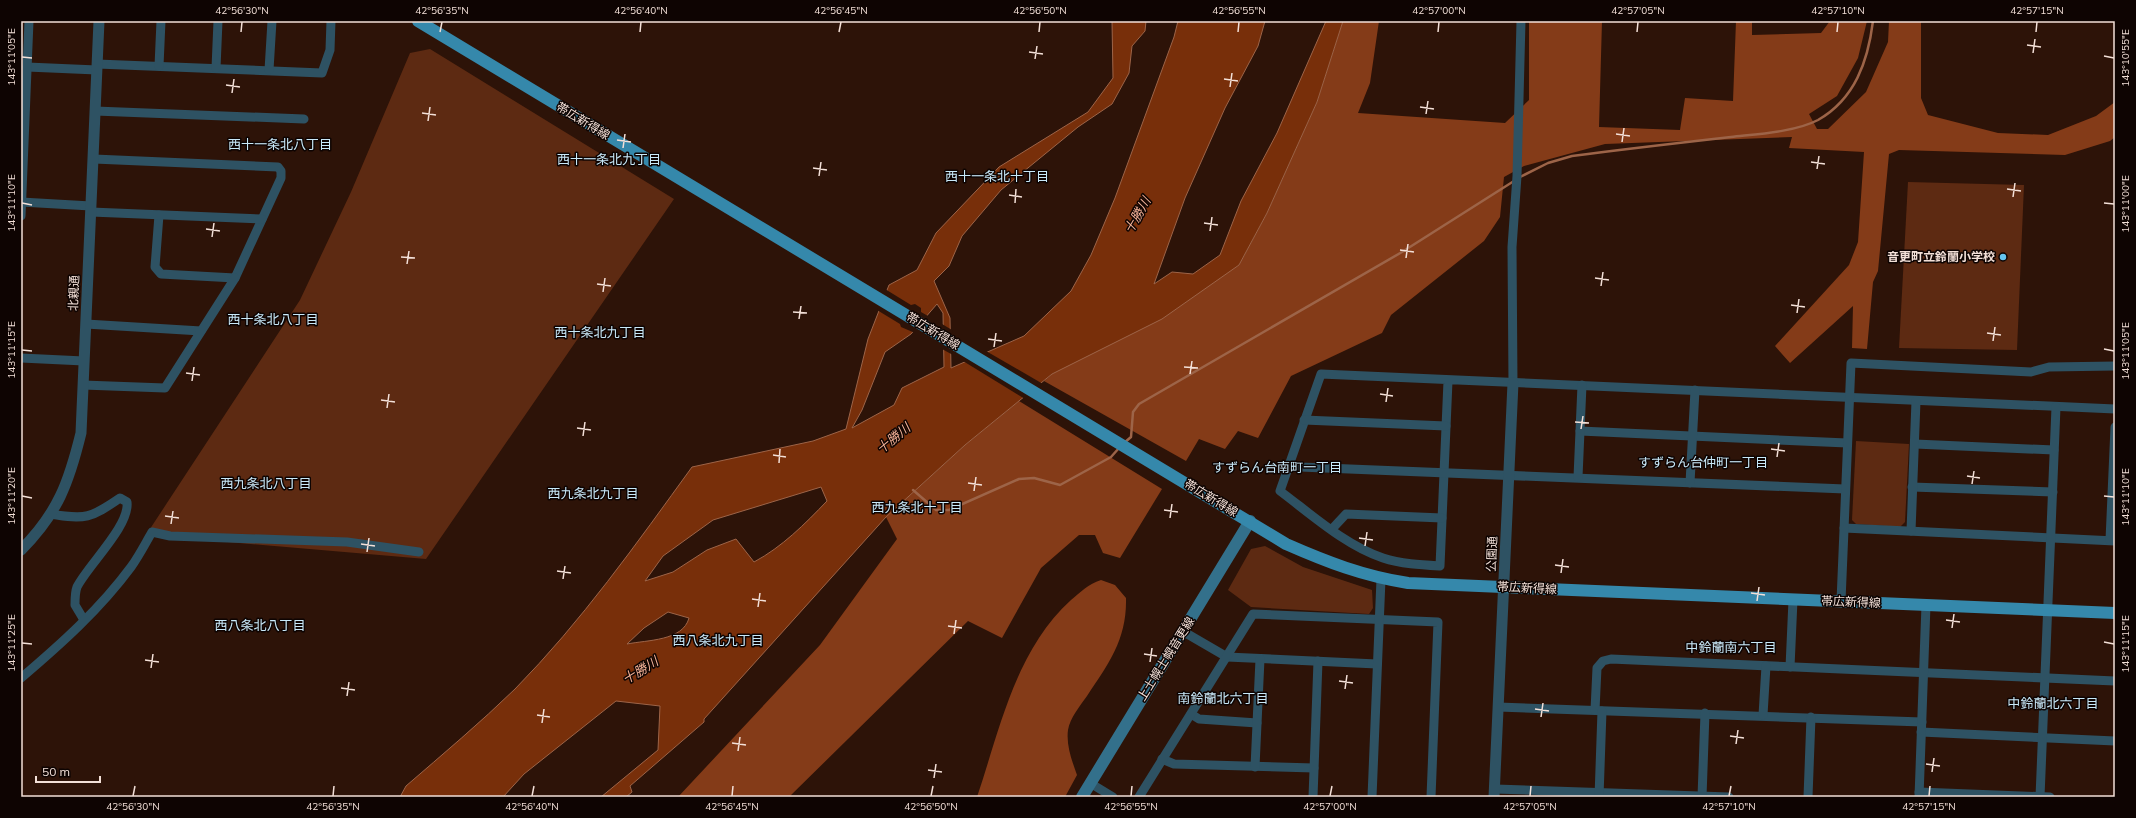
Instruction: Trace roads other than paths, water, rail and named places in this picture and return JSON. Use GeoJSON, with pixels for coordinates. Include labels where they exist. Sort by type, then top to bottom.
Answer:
{"type":"FeatureCollection","features":[{"type":"Feature","properties":{"kind":"main road","name":"帯広新得線"},"geometry":{"type":"LineString","coordinates":[[418,21],[1286,544],[1334,565],[1381,578],[1408,582],[2115,613]]}},
{"type":"Feature","properties":{"kind":"main road","name":"上士幌士幌音更線"},"geometry":{"type":"LineString","coordinates":[[1082,797],[1184,632],[1250,521]]}},
{"type":"Feature","properties":{"kind":"street","name":"北親通"},"geometry":{"type":"LineString","coordinates":[[23,545],[41,529],[70,476],[81,433],[99,21]]}},
{"type":"Feature","properties":{"kind":"street"},"geometry":{"type":"LineString","coordinates":[[159,66],[162,21]]}},
{"type":"Feature","properties":{"kind":"street"},"geometry":{"type":"LineString","coordinates":[[216,68],[218,21]]}},
{"type":"Feature","properties":{"kind":"street"},"geometry":{"type":"LineString","coordinates":[[269,70],[272,21]]}},
{"type":"Feature","properties":{"kind":"street"},"geometry":{"type":"LineString","coordinates":[[27,67],[159,66],[322,73],[330,50],[331,21]]}},
{"type":"Feature","properties":{"kind":"street"},"geometry":{"type":"LineString","coordinates":[[1513,383],[1512,247],[1517,176],[1521,21]]}},
{"type":"Feature","properties":{"kind":"street"},"geometry":{"type":"LineString","coordinates":[[21,216],[27,67],[26,22]]}},
{"type":"Feature","properties":{"kind":"street"},"geometry":{"type":"LineString","coordinates":[[95,111],[304,119]]}},
{"type":"Feature","properties":{"kind":"street"},"geometry":{"type":"LineString","coordinates":[[83,385],[165,388],[235,278],[281,178],[281,171],[278,166],[94,159]]}},
{"type":"Feature","properties":{"kind":"street"},"geometry":{"type":"LineString","coordinates":[[21,202],[159,215],[262,219]]}},
{"type":"Feature","properties":{"kind":"street"},"geometry":{"type":"LineString","coordinates":[[159,215],[155,267],[161,274],[235,278]]}},
{"type":"Feature","properties":{"kind":"street"},"geometry":{"type":"LineString","coordinates":[[86,324],[201,331]]}},
{"type":"Feature","properties":{"kind":"street"},"geometry":{"type":"LineString","coordinates":[[21,358],[84,361]]}},
{"type":"Feature","properties":{"kind":"street"},"geometry":{"type":"LineString","coordinates":[[1841,601],[1851,363],[2030,372],[2049,367],[2115,366]]}},
{"type":"Feature","properties":{"kind":"street"},"geometry":{"type":"LineString","coordinates":[[1448,381],[1440,566],[1402,563],[1383,558],[1353,544],[1280,491],[1321,374],[1448,381],[1582,385],[2115,409]]}},
{"type":"Feature","properties":{"kind":"street","name":"公園通"},"geometry":{"type":"LineString","coordinates":[[1495,793],[1513,383]]}},
{"type":"Feature","properties":{"kind":"street"},"geometry":{"type":"LineString","coordinates":[[1578,477],[1582,385]]}},
{"type":"Feature","properties":{"kind":"street"},"geometry":{"type":"LineString","coordinates":[[1690,483],[1695,390]]}},
{"type":"Feature","properties":{"kind":"street"},"geometry":{"type":"LineString","coordinates":[[1911,532],[1916,401]]}},
{"type":"Feature","properties":{"kind":"street"},"geometry":{"type":"LineString","coordinates":[[2040,796],[2056,407]]}},
{"type":"Feature","properties":{"kind":"street"},"geometry":{"type":"LineString","coordinates":[[1304,420],[1446,426]]}},
{"type":"Feature","properties":{"kind":"street"},"geometry":{"type":"LineString","coordinates":[[1844,528],[2112,541],[2115,427]]}},
{"type":"Feature","properties":{"kind":"street"},"geometry":{"type":"LineString","coordinates":[[1580,431],[1848,443]]}},
{"type":"Feature","properties":{"kind":"street"},"geometry":{"type":"LineString","coordinates":[[1915,444],[2054,450]]}},
{"type":"Feature","properties":{"kind":"street"},"geometry":{"type":"LineString","coordinates":[[1289,464],[1300,467],[1578,477],[1845,489]]}},
{"type":"Feature","properties":{"kind":"street"},"geometry":{"type":"LineString","coordinates":[[1912,487],[2052,492]]}},
{"type":"Feature","properties":{"kind":"street"},"geometry":{"type":"LineString","coordinates":[[50,514],[80,518],[95,515],[120,498],[127,502],[128,511],[117,530],[77,587],[75,605],[84,620]]}},
{"type":"Feature","properties":{"kind":"street"},"geometry":{"type":"LineString","coordinates":[[1332,529],[1346,514],[1442,518]]}},
{"type":"Feature","properties":{"kind":"street"},"geometry":{"type":"LineString","coordinates":[[21,678],[70,636],[132,566],[152,532],[170,536],[347,542],[419,552]]}},
{"type":"Feature","properties":{"kind":"street"},"geometry":{"type":"LineString","coordinates":[[1372,797],[1381,578]]}},
{"type":"Feature","properties":{"kind":"street"},"geometry":{"type":"LineString","coordinates":[[1790,667],[1793,600]]}},
{"type":"Feature","properties":{"kind":"street"},"geometry":{"type":"LineString","coordinates":[[1926,605],[1919,794],[2050,797]]}},
{"type":"Feature","properties":{"kind":"street"},"geometry":{"type":"LineString","coordinates":[[1139,797],[1253,614],[1379,618],[1438,622],[1430,797]]}},
{"type":"Feature","properties":{"kind":"street"},"geometry":{"type":"LineString","coordinates":[[1184,632],[1227,657],[1377,664]]}},
{"type":"Feature","properties":{"kind":"street"},"geometry":{"type":"LineString","coordinates":[[1255,767],[1260,659]]}},
{"type":"Feature","properties":{"kind":"street"},"geometry":{"type":"LineString","coordinates":[[1599,795],[1597,668],[1603,661],[1611,659],[1923,674],[2115,681]]}},
{"type":"Feature","properties":{"kind":"street"},"geometry":{"type":"LineString","coordinates":[[1313,797],[1318,661]]}},
{"type":"Feature","properties":{"kind":"street"},"geometry":{"type":"LineString","coordinates":[[1763,715],[1766,666]]}},
{"type":"Feature","properties":{"kind":"street"},"geometry":{"type":"LineString","coordinates":[[1498,707],[1763,715],[1922,722]]}},
{"type":"Feature","properties":{"kind":"street"},"geometry":{"type":"LineString","coordinates":[[1702,797],[1705,713]]}},
{"type":"Feature","properties":{"kind":"street"},"geometry":{"type":"LineString","coordinates":[[1191,714],[1199,719],[1257,722]]}},
{"type":"Feature","properties":{"kind":"street"},"geometry":{"type":"LineString","coordinates":[[1808,797],[1811,717]]}},
{"type":"Feature","properties":{"kind":"street"},"geometry":{"type":"LineString","coordinates":[[1921,732],[2115,741]]}},
{"type":"Feature","properties":{"kind":"street"},"geometry":{"type":"LineString","coordinates":[[1162,759],[1174,764],[1314,768]]}},
{"type":"Feature","properties":{"kind":"street"},"geometry":{"type":"LineString","coordinates":[[1090,783],[1113,797]]}},
{"type":"Feature","properties":{"kind":"street"},"geometry":{"type":"LineString","coordinates":[[1495,793],[1729,797]]}},
{"type":"Feature","properties":{"kind":"water","name":"十勝川"},"geometry":{"type":"Polygon","coordinates":[[[1112,21],[1146,21],[1145,31],[1132,46],[1129,73],[1112,104],[1078,127],[1001,190],[962,236],[949,266],[934,281],[950,318],[951,368],[1024,336],[1071,291],[1091,255],[1115,198],[1174,37],[1178,21],[1265,21],[1258,46],[1225,108],[1185,198],[1154,284],[1172,272],[1193,274],[1220,255],[1241,201],[1277,133],[1326,21],[1343,21],[1317,102],[1267,213],[1239,265],[1162,319],[1052,374],[965,445],[886,517],[704,719],[704,722],[630,786],[632,792],[626,797],[601,797],[658,750],[660,706],[616,701],[524,774],[503,797],[400,797],[406,786],[515,689],[563,637],[608,581],[692,467],[813,441],[846,429],[868,339],[889,285],[917,270],[936,233],[999,167],[1088,112],[1113,78],[1112,21]],[[937,304],[911,334],[885,352],[862,410],[852,428],[894,405],[902,388],[944,367],[943,313],[937,304]],[[821,487],[713,520],[663,556],[645,581],[673,572],[707,550],[736,539],[754,562],[784,542],[827,501],[821,487]],[[668,612],[644,628],[627,644],[654,640],[672,635],[680,631],[685,626],[689,618],[668,612]]]}},
{"type":"Feature","properties":{"kind":"waterway"},"geometry":{"type":"LineString","coordinates":[[1518,178],[1548,163],[1572,156],[1776,132],[1809,124],[1831,111],[1842,101],[1858,78],[1868,50],[1873,21]]}},
{"type":"Feature","properties":{"kind":"waterway"},"geometry":{"type":"LineString","coordinates":[[1124,443],[1131,437],[1133,412],[1139,404],[1402,252],[1514,181]]}},
{"type":"Feature","properties":{"kind":"waterway"},"geometry":{"type":"LineString","coordinates":[[913,490],[936,510],[949,510],[1019,479],[1034,478],[1060,485],[1111,457],[1119,448]]}},
{"type":"Feature","properties":{"kind":"place","name":"音更町立鈴蘭小学校"},"geometry":{"type":"Point","coordinates":[2003,257]}},
{"type":"Feature","properties":{"kind":"district","name":"西十一条北八丁目"},"geometry":{"type":"Point","coordinates":[280,144]}},
{"type":"Feature","properties":{"kind":"district","name":"西十一条北九丁目"},"geometry":{"type":"Point","coordinates":[609,159]}},
{"type":"Feature","properties":{"kind":"district","name":"西十一条北十丁目"},"geometry":{"type":"Point","coordinates":[997,176]}},
{"type":"Feature","properties":{"kind":"district","name":"西十条北八丁目"},"geometry":{"type":"Point","coordinates":[273,319]}},
{"type":"Feature","properties":{"kind":"district","name":"西十条北九丁目"},"geometry":{"type":"Point","coordinates":[600,332]}},
{"type":"Feature","properties":{"kind":"district","name":"すずらん台仲町一丁目"},"geometry":{"type":"Point","coordinates":[1703,462]}},
{"type":"Feature","properties":{"kind":"district","name":"すずらん台南町一丁目"},"geometry":{"type":"Point","coordinates":[1277,467]}},
{"type":"Feature","properties":{"kind":"district","name":"西九条北八丁目"},"geometry":{"type":"Point","coordinates":[266,483]}},
{"type":"Feature","properties":{"kind":"district","name":"西九条北九丁目"},"geometry":{"type":"Point","coordinates":[593,493]}},
{"type":"Feature","properties":{"kind":"district","name":"西九条北十丁目"},"geometry":{"type":"Point","coordinates":[917,507]}},
{"type":"Feature","properties":{"kind":"district","name":"西八条北八丁目"},"geometry":{"type":"Point","coordinates":[260,625]}},
{"type":"Feature","properties":{"kind":"district","name":"西八条北九丁目"},"geometry":{"type":"Point","coordinates":[718,640]}},
{"type":"Feature","properties":{"kind":"district","name":"中鈴蘭南六丁目"},"geometry":{"type":"Point","coordinates":[1731,647]}},
{"type":"Feature","properties":{"kind":"district","name":"南鈴蘭北六丁目"},"geometry":{"type":"Point","coordinates":[1223,698]}},
{"type":"Feature","properties":{"kind":"district","name":"中鈴蘭北六丁目"},"geometry":{"type":"Point","coordinates":[2053,703]}}]}
